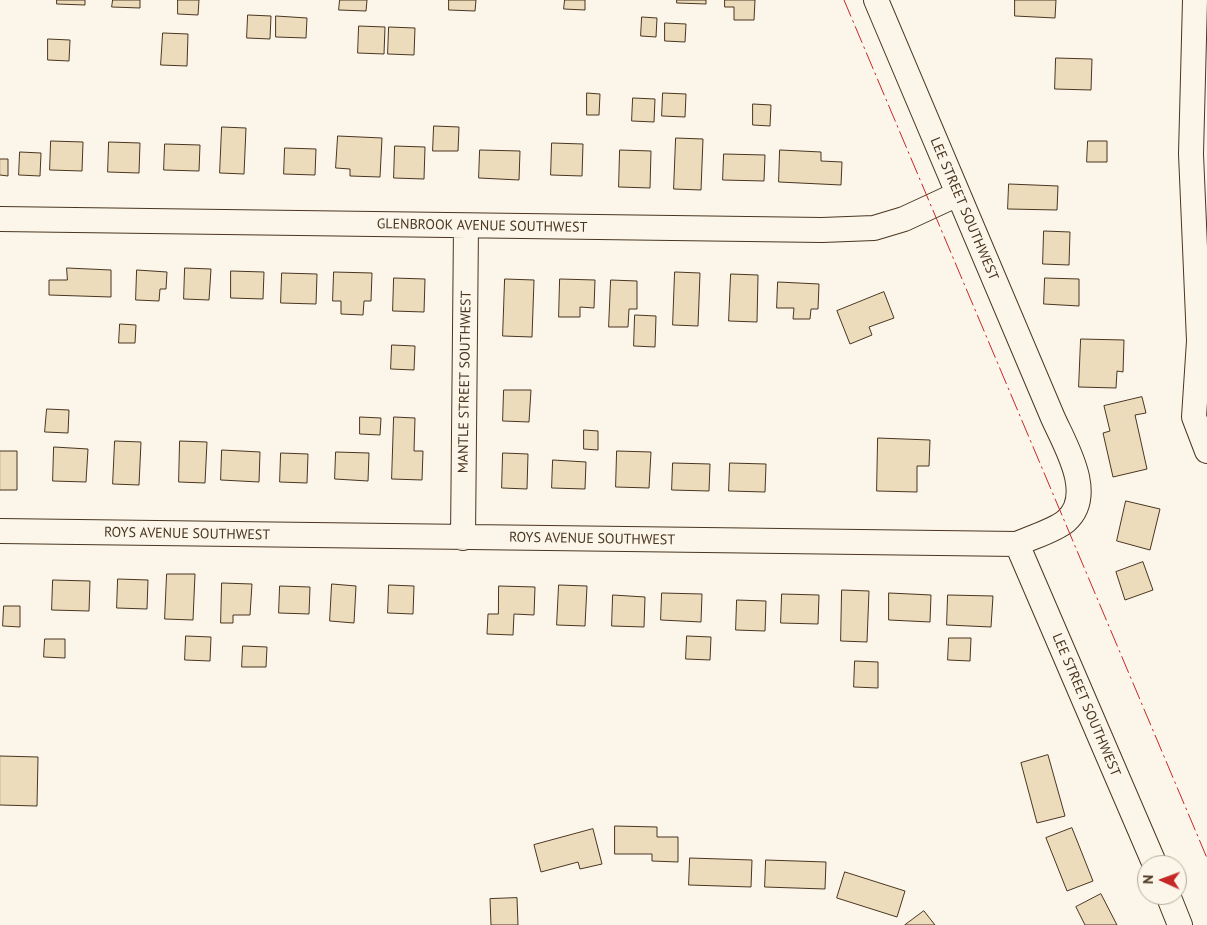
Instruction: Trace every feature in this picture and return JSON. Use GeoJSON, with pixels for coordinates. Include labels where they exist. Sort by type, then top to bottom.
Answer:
{"type":"FeatureCollection","features":[{"type":"Feature","properties":{"kind":"street","name":"LEE STREET SOUTHWEST"},"geometry":{"type":"LineString","coordinates":[[876,0],[1052,418]]}},
{"type":"Feature","properties":{"kind":"street"},"geometry":{"type":"LineString","coordinates":[[1196,0],[1200,93],[1191,154],[1200,195],[1199,340],[1194,418],[1207,451]]}},
{"type":"Feature","properties":{"kind":"street","name":"GLENBROOK AVENUE SOUTHWEST"},"geometry":{"type":"LineString","coordinates":[[0,219],[822,230],[874,228],[904,219],[958,194]]}},
{"type":"Feature","properties":{"kind":"street","name":"MANTLE STREET SOUTHWEST"},"geometry":{"type":"LineString","coordinates":[[463,538],[466,226]]}},
{"type":"Feature","properties":{"kind":"street","name":"ROYS AVENUE SOUTHWEST"},"geometry":{"type":"LineString","coordinates":[[0,531],[1017,544],[1066,521],[1074,511],[1079,477],[1052,418]]}},
{"type":"Feature","properties":{"kind":"street","name":"LEE STREET SOUTHWEST"},"geometry":{"type":"LineString","coordinates":[[1017,544],[1151,855]]}},
{"type":"Feature","properties":{"kind":"street"},"geometry":{"type":"LineString","coordinates":[[1172,905],[1180,925]]}},
{"type":"Feature","properties":{"kind":"building"},"geometry":{"type":"Polygon","coordinates":[[[57,0],[85,0],[85,5],[57,4],[57,0]]]}},
{"type":"Feature","properties":{"kind":"building"},"geometry":{"type":"Polygon","coordinates":[[[113,0],[140,0],[140,8],[112,7],[113,0]]]}},
{"type":"Feature","properties":{"kind":"building"},"geometry":{"type":"Polygon","coordinates":[[[178,0],[199,0],[198,15],[178,14],[178,0]]]}},
{"type":"Feature","properties":{"kind":"building"},"geometry":{"type":"Polygon","coordinates":[[[340,0],[367,0],[366,11],[339,10],[340,0]]]}},
{"type":"Feature","properties":{"kind":"building"},"geometry":{"type":"Polygon","coordinates":[[[449,0],[476,0],[475,11],[449,10],[449,0]]]}},
{"type":"Feature","properties":{"kind":"building"},"geometry":{"type":"Polygon","coordinates":[[[565,0],[585,0],[585,10],[564,9],[565,0]]]}},
{"type":"Feature","properties":{"kind":"building"},"geometry":{"type":"Polygon","coordinates":[[[677,0],[706,0],[706,4],[677,3],[677,0]]]}},
{"type":"Feature","properties":{"kind":"building"},"geometry":{"type":"Polygon","coordinates":[[[725,0],[755,0],[754,20],[734,20],[734,7],[725,7],[725,0]]]}},
{"type":"Feature","properties":{"kind":"building"},"geometry":{"type":"Polygon","coordinates":[[[1015,0],[1056,0],[1055,18],[1015,16],[1015,0]]]}},
{"type":"Feature","properties":{"kind":"building"},"geometry":{"type":"Polygon","coordinates":[[[248,15],[271,16],[270,39],[247,38],[248,15]]]}},
{"type":"Feature","properties":{"kind":"building"},"geometry":{"type":"Polygon","coordinates":[[[276,16],[307,18],[306,38],[276,37],[276,16]]]}},
{"type":"Feature","properties":{"kind":"building"},"geometry":{"type":"Polygon","coordinates":[[[642,17],[657,18],[656,37],[641,36],[642,17]]]}},
{"type":"Feature","properties":{"kind":"building"},"geometry":{"type":"Polygon","coordinates":[[[665,23],[686,24],[685,42],[665,41],[665,23]]]}},
{"type":"Feature","properties":{"kind":"building"},"geometry":{"type":"Polygon","coordinates":[[[359,26],[385,27],[384,54],[358,53],[359,26]]]}},
{"type":"Feature","properties":{"kind":"building"},"geometry":{"type":"Polygon","coordinates":[[[389,27],[415,28],[414,55],[388,54],[389,27]]]}},
{"type":"Feature","properties":{"kind":"building"},"geometry":{"type":"Polygon","coordinates":[[[163,33],[188,34],[187,66],[161,65],[163,33]]]}},
{"type":"Feature","properties":{"kind":"building"},"geometry":{"type":"Polygon","coordinates":[[[48,39],[70,40],[69,61],[48,60],[48,39]]]}},
{"type":"Feature","properties":{"kind":"building"},"geometry":{"type":"Polygon","coordinates":[[[1056,58],[1092,59],[1091,90],[1055,89],[1056,58]]]}},
{"type":"Feature","properties":{"kind":"building"},"geometry":{"type":"Polygon","coordinates":[[[587,93],[600,94],[599,115],[587,115],[587,93]]]}},
{"type":"Feature","properties":{"kind":"building"},"geometry":{"type":"Polygon","coordinates":[[[663,93],[686,94],[685,117],[662,116],[663,93]]]}},
{"type":"Feature","properties":{"kind":"building"},"geometry":{"type":"Polygon","coordinates":[[[633,98],[655,99],[654,122],[632,121],[633,98]]]}},
{"type":"Feature","properties":{"kind":"building"},"geometry":{"type":"Polygon","coordinates":[[[753,104],[771,105],[770,126],[753,125],[753,104]]]}},
{"type":"Feature","properties":{"kind":"building"},"geometry":{"type":"Polygon","coordinates":[[[434,126],[459,127],[458,151],[433,151],[434,126]]]}},
{"type":"Feature","properties":{"kind":"building"},"geometry":{"type":"Polygon","coordinates":[[[222,127],[246,128],[244,174],[220,173],[222,127]]]}},
{"type":"Feature","properties":{"kind":"building"},"geometry":{"type":"Polygon","coordinates":[[[338,136],[382,138],[380,177],[350,176],[350,169],[336,168],[338,136]]]}},
{"type":"Feature","properties":{"kind":"building"},"geometry":{"type":"Polygon","coordinates":[[[676,138],[703,139],[701,190],[674,189],[676,138]]]}},
{"type":"Feature","properties":{"kind":"building"},"geometry":{"type":"Polygon","coordinates":[[[51,141],[83,142],[82,171],[50,170],[51,141]]]}},
{"type":"Feature","properties":{"kind":"building"},"geometry":{"type":"Polygon","coordinates":[[[1088,141],[1107,141],[1107,162],[1087,162],[1088,141]]]}},
{"type":"Feature","properties":{"kind":"building"},"geometry":{"type":"Polygon","coordinates":[[[109,142],[140,143],[139,173],[108,172],[109,142]]]}},
{"type":"Feature","properties":{"kind":"building"},"geometry":{"type":"Polygon","coordinates":[[[552,143],[583,144],[582,176],[551,175],[552,143]]]}},
{"type":"Feature","properties":{"kind":"building"},"geometry":{"type":"Polygon","coordinates":[[[165,144],[200,145],[199,171],[164,170],[165,144]]]}},
{"type":"Feature","properties":{"kind":"building"},"geometry":{"type":"Polygon","coordinates":[[[395,146],[425,147],[424,179],[394,178],[395,146]]]}},
{"type":"Feature","properties":{"kind":"building"},"geometry":{"type":"Polygon","coordinates":[[[285,148],[316,149],[315,175],[284,174],[285,148]]]}},
{"type":"Feature","properties":{"kind":"building"},"geometry":{"type":"Polygon","coordinates":[[[480,150],[520,151],[519,180],[479,178],[480,150]]]}},
{"type":"Feature","properties":{"kind":"building"},"geometry":{"type":"Polygon","coordinates":[[[620,150],[651,151],[650,188],[619,187],[620,150]]]}},
{"type":"Feature","properties":{"kind":"building"},"geometry":{"type":"Polygon","coordinates":[[[780,150],[821,152],[821,161],[842,162],[841,185],[779,182],[780,150]]]}},
{"type":"Feature","properties":{"kind":"building"},"geometry":{"type":"Polygon","coordinates":[[[20,152],[41,153],[40,176],[19,175],[20,152]]]}},
{"type":"Feature","properties":{"kind":"building"},"geometry":{"type":"Polygon","coordinates":[[[724,154],[765,155],[764,181],[723,180],[724,154]]]}},
{"type":"Feature","properties":{"kind":"building"},"geometry":{"type":"Polygon","coordinates":[[[0,159],[8,159],[8,176],[0,175],[0,159]]]}},
{"type":"Feature","properties":{"kind":"building"},"geometry":{"type":"Polygon","coordinates":[[[1009,184],[1058,186],[1057,210],[1008,209],[1009,184]]]}},
{"type":"Feature","properties":{"kind":"building"},"geometry":{"type":"Polygon","coordinates":[[[1044,231],[1070,232],[1069,265],[1043,264],[1044,231]]]}},
{"type":"Feature","properties":{"kind":"building"},"geometry":{"type":"Polygon","coordinates":[[[67,268],[111,270],[111,297],[49,295],[49,280],[67,280],[67,268]]]}},
{"type":"Feature","properties":{"kind":"building"},"geometry":{"type":"Polygon","coordinates":[[[185,268],[211,269],[209,300],[184,299],[185,268]]]}},
{"type":"Feature","properties":{"kind":"building"},"geometry":{"type":"Polygon","coordinates":[[[137,270],[167,272],[166,289],[160,289],[159,301],[136,300],[137,270]]]}},
{"type":"Feature","properties":{"kind":"building"},"geometry":{"type":"Polygon","coordinates":[[[231,271],[264,272],[263,299],[231,298],[231,271]]]}},
{"type":"Feature","properties":{"kind":"building"},"geometry":{"type":"Polygon","coordinates":[[[334,272],[372,273],[371,301],[364,301],[363,315],[341,314],[341,301],[333,301],[334,272]]]}},
{"type":"Feature","properties":{"kind":"building"},"geometry":{"type":"Polygon","coordinates":[[[675,272],[700,273],[698,326],[673,325],[675,272]]]}},
{"type":"Feature","properties":{"kind":"building"},"geometry":{"type":"Polygon","coordinates":[[[282,273],[317,274],[316,304],[281,303],[282,273]]]}},
{"type":"Feature","properties":{"kind":"building"},"geometry":{"type":"Polygon","coordinates":[[[731,274],[758,275],[757,322],[729,321],[731,274]]]}},
{"type":"Feature","properties":{"kind":"building"},"geometry":{"type":"Polygon","coordinates":[[[394,278],[425,279],[424,312],[393,311],[394,278]]]}},
{"type":"Feature","properties":{"kind":"building"},"geometry":{"type":"Polygon","coordinates":[[[1045,278],[1079,279],[1079,306],[1044,304],[1045,278]]]}},
{"type":"Feature","properties":{"kind":"building"},"geometry":{"type":"Polygon","coordinates":[[[505,279],[534,280],[532,337],[503,336],[505,279]]]}},
{"type":"Feature","properties":{"kind":"building"},"geometry":{"type":"Polygon","coordinates":[[[560,279],[595,280],[594,308],[580,307],[580,317],[559,317],[560,279]]]}},
{"type":"Feature","properties":{"kind":"building"},"geometry":{"type":"Polygon","coordinates":[[[611,280],[637,281],[637,309],[629,309],[628,327],[609,327],[611,280]]]}},
{"type":"Feature","properties":{"kind":"building"},"geometry":{"type":"Polygon","coordinates":[[[778,282],[819,284],[818,309],[811,309],[810,319],[793,319],[794,308],[777,308],[778,282]]]}},
{"type":"Feature","properties":{"kind":"building"},"geometry":{"type":"Polygon","coordinates":[[[884,292],[894,318],[869,327],[872,335],[850,344],[837,311],[884,292]]]}},
{"type":"Feature","properties":{"kind":"building"},"geometry":{"type":"Polygon","coordinates":[[[635,315],[656,316],[655,347],[634,346],[635,315]]]}},
{"type":"Feature","properties":{"kind":"building"},"geometry":{"type":"Polygon","coordinates":[[[120,324],[136,325],[135,343],[119,343],[120,324]]]}},
{"type":"Feature","properties":{"kind":"building"},"geometry":{"type":"Polygon","coordinates":[[[1081,339],[1124,340],[1123,372],[1117,371],[1116,388],[1079,387],[1081,339]]]}},
{"type":"Feature","properties":{"kind":"building"},"geometry":{"type":"Polygon","coordinates":[[[392,345],[415,346],[414,370],[391,369],[392,345]]]}},
{"type":"Feature","properties":{"kind":"building"},"geometry":{"type":"Polygon","coordinates":[[[504,390],[531,390],[529,422],[503,421],[504,390]]]}},
{"type":"Feature","properties":{"kind":"building"},"geometry":{"type":"Polygon","coordinates":[[[1142,397],[1146,413],[1135,415],[1147,469],[1113,477],[1103,433],[1110,431],[1104,406],[1142,397]]]}},
{"type":"Feature","properties":{"kind":"building"},"geometry":{"type":"Polygon","coordinates":[[[47,409],[69,410],[68,433],[45,432],[47,409]]]}},
{"type":"Feature","properties":{"kind":"building"},"geometry":{"type":"Polygon","coordinates":[[[360,417],[381,418],[380,435],[360,434],[360,417]]]}},
{"type":"Feature","properties":{"kind":"building"},"geometry":{"type":"Polygon","coordinates":[[[394,417],[415,418],[414,451],[423,451],[422,480],[392,479],[394,417]]]}},
{"type":"Feature","properties":{"kind":"building"},"geometry":{"type":"Polygon","coordinates":[[[584,430],[598,431],[598,450],[584,449],[584,430]]]}},
{"type":"Feature","properties":{"kind":"building"},"geometry":{"type":"Polygon","coordinates":[[[878,438],[930,440],[929,466],[917,466],[917,492],[877,491],[878,438]]]}},
{"type":"Feature","properties":{"kind":"building"},"geometry":{"type":"Polygon","coordinates":[[[115,441],[141,442],[139,485],[113,484],[115,441]]]}},
{"type":"Feature","properties":{"kind":"building"},"geometry":{"type":"Polygon","coordinates":[[[180,441],[207,442],[205,483],[179,482],[180,441]]]}},
{"type":"Feature","properties":{"kind":"building"},"geometry":{"type":"Polygon","coordinates":[[[54,447],[88,449],[86,482],[53,481],[54,447]]]}},
{"type":"Feature","properties":{"kind":"building"},"geometry":{"type":"Polygon","coordinates":[[[222,450],[260,452],[259,482],[221,480],[222,450]]]}},
{"type":"Feature","properties":{"kind":"building"},"geometry":{"type":"Polygon","coordinates":[[[0,451],[17,451],[17,490],[0,490],[0,451]]]}},
{"type":"Feature","properties":{"kind":"building"},"geometry":{"type":"Polygon","coordinates":[[[617,451],[651,452],[649,488],[616,487],[617,451]]]}},
{"type":"Feature","properties":{"kind":"building"},"geometry":{"type":"Polygon","coordinates":[[[336,452],[369,453],[368,481],[335,479],[336,452]]]}},
{"type":"Feature","properties":{"kind":"building"},"geometry":{"type":"Polygon","coordinates":[[[281,453],[308,454],[307,483],[280,482],[281,453]]]}},
{"type":"Feature","properties":{"kind":"building"},"geometry":{"type":"Polygon","coordinates":[[[503,453],[528,454],[527,489],[502,488],[503,453]]]}},
{"type":"Feature","properties":{"kind":"building"},"geometry":{"type":"Polygon","coordinates":[[[553,460],[586,462],[585,489],[552,488],[553,460]]]}},
{"type":"Feature","properties":{"kind":"building"},"geometry":{"type":"Polygon","coordinates":[[[673,463],[710,464],[709,491],[672,490],[673,463]]]}},
{"type":"Feature","properties":{"kind":"building"},"geometry":{"type":"Polygon","coordinates":[[[730,463],[766,464],[765,492],[729,491],[730,463]]]}},
{"type":"Feature","properties":{"kind":"building"},"geometry":{"type":"Polygon","coordinates":[[[1126,501],[1160,509],[1150,550],[1117,541],[1126,501]]]}},
{"type":"Feature","properties":{"kind":"building"},"geometry":{"type":"Polygon","coordinates":[[[1143,562],[1153,590],[1125,600],[1116,572],[1143,562]]]}},
{"type":"Feature","properties":{"kind":"building"},"geometry":{"type":"Polygon","coordinates":[[[167,574],[195,574],[193,620],[165,619],[167,574]]]}},
{"type":"Feature","properties":{"kind":"building"},"geometry":{"type":"Polygon","coordinates":[[[118,579],[148,580],[147,609],[117,608],[118,579]]]}},
{"type":"Feature","properties":{"kind":"building"},"geometry":{"type":"Polygon","coordinates":[[[53,580],[90,581],[89,611],[52,610],[53,580]]]}},
{"type":"Feature","properties":{"kind":"building"},"geometry":{"type":"Polygon","coordinates":[[[222,583],[252,584],[250,615],[233,615],[233,623],[221,623],[222,583]]]}},
{"type":"Feature","properties":{"kind":"building"},"geometry":{"type":"Polygon","coordinates":[[[332,584],[356,586],[354,623],[330,621],[332,584]]]}},
{"type":"Feature","properties":{"kind":"building"},"geometry":{"type":"Polygon","coordinates":[[[389,585],[414,586],[413,614],[388,613],[389,585]]]}},
{"type":"Feature","properties":{"kind":"building"},"geometry":{"type":"Polygon","coordinates":[[[559,585],[587,586],[585,626],[557,625],[559,585]]]}},
{"type":"Feature","properties":{"kind":"building"},"geometry":{"type":"Polygon","coordinates":[[[280,586],[310,587],[309,614],[279,613],[280,586]]]}},
{"type":"Feature","properties":{"kind":"building"},"geometry":{"type":"Polygon","coordinates":[[[499,586],[535,587],[534,615],[514,614],[513,635],[487,634],[488,614],[498,614],[499,586]]]}},
{"type":"Feature","properties":{"kind":"building"},"geometry":{"type":"Polygon","coordinates":[[[842,590],[869,591],[867,642],[841,641],[842,590]]]}},
{"type":"Feature","properties":{"kind":"building"},"geometry":{"type":"Polygon","coordinates":[[[662,593],[702,594],[701,622],[661,620],[662,593]]]}},
{"type":"Feature","properties":{"kind":"building"},"geometry":{"type":"Polygon","coordinates":[[[889,593],[931,595],[930,622],[889,620],[889,593]]]}},
{"type":"Feature","properties":{"kind":"building"},"geometry":{"type":"Polygon","coordinates":[[[782,594],[819,595],[818,624],[781,623],[782,594]]]}},
{"type":"Feature","properties":{"kind":"building"},"geometry":{"type":"Polygon","coordinates":[[[613,595],[645,597],[644,627],[612,626],[613,595]]]}},
{"type":"Feature","properties":{"kind":"building"},"geometry":{"type":"Polygon","coordinates":[[[948,595],[993,596],[991,627],[947,625],[948,595]]]}},
{"type":"Feature","properties":{"kind":"building"},"geometry":{"type":"Polygon","coordinates":[[[737,600],[766,601],[765,631],[736,630],[737,600]]]}},
{"type":"Feature","properties":{"kind":"building"},"geometry":{"type":"Polygon","coordinates":[[[4,606],[20,606],[20,627],[3,626],[4,606]]]}},
{"type":"Feature","properties":{"kind":"building"},"geometry":{"type":"Polygon","coordinates":[[[186,636],[211,637],[210,661],[185,660],[186,636]]]}},
{"type":"Feature","properties":{"kind":"building"},"geometry":{"type":"Polygon","coordinates":[[[687,636],[711,637],[710,660],[686,659],[687,636]]]}},
{"type":"Feature","properties":{"kind":"building"},"geometry":{"type":"Polygon","coordinates":[[[949,638],[971,638],[970,661],[948,660],[949,638]]]}},
{"type":"Feature","properties":{"kind":"building"},"geometry":{"type":"Polygon","coordinates":[[[45,639],[65,639],[65,658],[44,657],[45,639]]]}},
{"type":"Feature","properties":{"kind":"building"},"geometry":{"type":"Polygon","coordinates":[[[243,646],[267,647],[266,667],[242,667],[243,646]]]}},
{"type":"Feature","properties":{"kind":"building"},"geometry":{"type":"Polygon","coordinates":[[[855,661],[878,662],[878,688],[854,687],[855,661]]]}},
{"type":"Feature","properties":{"kind":"building"},"geometry":{"type":"Polygon","coordinates":[[[1048,755],[1065,816],[1037,823],[1021,763],[1048,755]]]}},
{"type":"Feature","properties":{"kind":"building"},"geometry":{"type":"Polygon","coordinates":[[[0,756],[38,757],[37,806],[0,805],[0,756]]]}},
{"type":"Feature","properties":{"kind":"building"},"geometry":{"type":"Polygon","coordinates":[[[615,826],[657,827],[657,837],[678,837],[678,862],[652,861],[652,854],[615,854],[615,826]]]}},
{"type":"Feature","properties":{"kind":"building"},"geometry":{"type":"Polygon","coordinates":[[[1072,828],[1093,881],[1067,891],[1046,838],[1072,828]]]}},
{"type":"Feature","properties":{"kind":"building"},"geometry":{"type":"Polygon","coordinates":[[[593,829],[602,864],[580,869],[578,862],[541,872],[534,845],[593,829]]]}},
{"type":"Feature","properties":{"kind":"building"},"geometry":{"type":"Polygon","coordinates":[[[690,858],[752,860],[751,887],[689,885],[690,858]]]}},
{"type":"Feature","properties":{"kind":"building"},"geometry":{"type":"Polygon","coordinates":[[[766,860],[826,862],[825,889],[765,887],[766,860]]]}},
{"type":"Feature","properties":{"kind":"building"},"geometry":{"type":"Polygon","coordinates":[[[845,872],[905,891],[897,917],[837,898],[845,872]]]}},
{"type":"Feature","properties":{"kind":"building"},"geometry":{"type":"Polygon","coordinates":[[[1101,894],[1117,925],[1085,925],[1076,907],[1101,894]]]}},
{"type":"Feature","properties":{"kind":"building"},"geometry":{"type":"Polygon","coordinates":[[[517,898],[518,925],[491,925],[490,899],[517,898]]]}},
{"type":"Feature","properties":{"kind":"building"},"geometry":{"type":"Polygon","coordinates":[[[924,911],[935,925],[905,925],[924,911]]]}},
{"type":"Feature","properties":{"kind":"power"},"geometry":{"type":"LineString","coordinates":[[844,0],[1207,858]]}}]}
